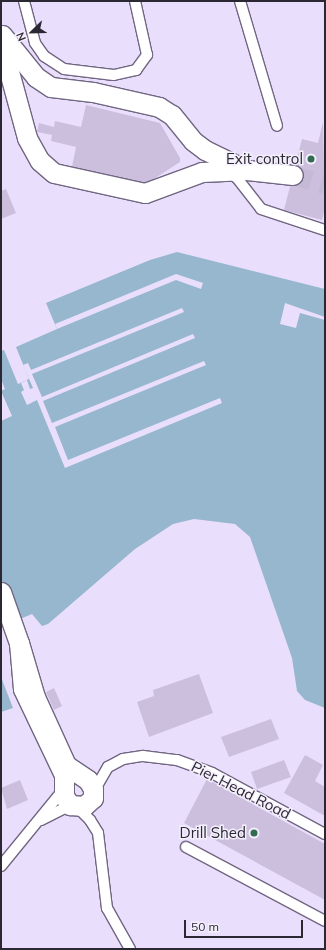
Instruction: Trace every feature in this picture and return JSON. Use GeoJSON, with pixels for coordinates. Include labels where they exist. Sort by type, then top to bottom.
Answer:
{"type":"FeatureCollection","features":[{"type":"Feature","properties":{"kind":"street"},"geometry":{"type":"LineString","coordinates":[[1,34],[36,77],[51,87],[93,92],[159,106],[172,115],[193,141],[205,150],[247,170]]}},
{"type":"Feature","properties":{"kind":"street"},"geometry":{"type":"LineString","coordinates":[[1,42],[27,138],[40,161],[54,173],[145,193],[192,174],[247,170],[293,175]]}},
{"type":"Feature","properties":{"kind":"street"},"geometry":{"type":"LineString","coordinates":[[1,592],[19,643],[35,697],[60,753],[68,768],[90,788]]}},
{"type":"Feature","properties":{"kind":"street"},"geometry":{"type":"LineString","coordinates":[[19,643],[23,689],[53,756],[64,775],[65,799],[75,807],[86,805],[90,788]]}},
{"type":"Feature","properties":{"kind":"street"},"geometry":{"type":"LineString","coordinates":[[65,786],[72,779],[90,788]]}},
{"type":"Feature","properties":{"kind":"lane"},"geometry":{"type":"LineString","coordinates":[[24,1],[36,43],[48,60],[64,69],[114,75],[136,70],[147,54],[135,1]]}},
{"type":"Feature","properties":{"kind":"lane"},"geometry":{"type":"LineString","coordinates":[[240,1],[277,126]]}},
{"type":"Feature","properties":{"kind":"lane"},"geometry":{"type":"LineString","coordinates":[[225,171],[237,178],[261,209],[325,230]]}},
{"type":"Feature","properties":{"kind":"lane","name":"Pier Head Road"},"geometry":{"type":"LineString","coordinates":[[90,788],[108,767],[136,756],[186,762],[212,773],[325,834]]}},
{"type":"Feature","properties":{"kind":"lane"},"geometry":{"type":"LineString","coordinates":[[108,767],[90,788],[98,833],[106,904],[115,926],[130,949]]}},
{"type":"Feature","properties":{"kind":"lane"},"geometry":{"type":"LineString","coordinates":[[1,866],[41,820],[65,786]]}},
{"type":"Feature","properties":{"kind":"lane"},"geometry":{"type":"LineString","coordinates":[[41,820],[62,807],[75,807],[87,816],[98,833]]}},
{"type":"Feature","properties":{"kind":"lane"},"geometry":{"type":"LineString","coordinates":[[186,847],[325,922]]}},
{"type":"Feature","properties":{"kind":"water"},"geometry":{"type":"Polygon","coordinates":[[[177,252],[325,289],[325,708],[305,700],[297,691],[292,658],[250,537],[235,524],[194,519],[173,524],[135,549],[48,624],[42,626],[32,614],[1,627],[1,421],[12,416],[1,391],[5,389],[1,379],[1,351],[4,350],[18,384],[29,379],[16,347],[57,329],[46,303],[150,260],[177,252]]]}},
{"type":"Feature","properties":{"kind":"water"},"geometry":{"type":"Polygon","coordinates":[[[1,677],[13,708],[1,712],[1,677]]]}},
{"type":"Feature","properties":{"kind":"pier"},"geometry":{"type":"Polygon","coordinates":[[[176,274],[203,283],[201,289],[176,280],[57,329],[55,324],[176,274]]]}},
{"type":"Feature","properties":{"kind":"pier"},"geometry":{"type":"Polygon","coordinates":[[[285,303],[325,317],[325,320],[300,313],[296,328],[280,324],[285,303]]]}},
{"type":"Feature","properties":{"kind":"pier"},"geometry":{"type":"Polygon","coordinates":[[[182,308],[184,312],[32,374],[42,397],[193,334],[195,338],[43,401],[52,423],[204,361],[206,365],[55,427],[68,460],[220,398],[222,403],[65,468],[37,400],[27,405],[21,392],[24,390],[21,383],[27,380],[30,389],[33,388],[23,365],[28,363],[31,370],[182,308]]]}},
{"type":"Feature","properties":{"kind":"building"},"geometry":{"type":"Polygon","coordinates":[[[86,105],[160,123],[180,158],[180,162],[146,184],[72,167],[76,147],[51,141],[52,135],[37,132],[39,123],[54,127],[55,121],[81,127],[86,105]]]}},
{"type":"Feature","properties":{"kind":"building","name":"Exit control"},"geometry":{"type":"Polygon","coordinates":[[[323,122],[325,208],[322,220],[284,210],[302,139],[318,143],[323,122]]]}},
{"type":"Feature","properties":{"kind":"building"},"geometry":{"type":"Polygon","coordinates":[[[6,189],[16,213],[1,219],[1,191],[6,189]]]}},
{"type":"Feature","properties":{"kind":"building"},"geometry":{"type":"Polygon","coordinates":[[[199,674],[213,713],[149,737],[137,702],[154,696],[153,690],[199,674]]]}},
{"type":"Feature","properties":{"kind":"building"},"geometry":{"type":"Polygon","coordinates":[[[54,688],[62,706],[54,710],[46,692],[54,688]]]}},
{"type":"Feature","properties":{"kind":"building"},"geometry":{"type":"Polygon","coordinates":[[[271,719],[279,739],[229,757],[221,737],[271,719]]]}},
{"type":"Feature","properties":{"kind":"building"},"geometry":{"type":"Polygon","coordinates":[[[305,755],[323,765],[315,781],[325,787],[325,816],[284,793],[305,755]]]}},
{"type":"Feature","properties":{"kind":"building"},"geometry":{"type":"Polygon","coordinates":[[[284,760],[291,777],[257,789],[251,772],[284,760]]]}},
{"type":"Feature","properties":{"kind":"building","name":"Drill Shed"},"geometry":{"type":"Polygon","coordinates":[[[207,779],[325,844],[325,900],[184,823],[207,779]]]}},
{"type":"Feature","properties":{"kind":"building"},"geometry":{"type":"Polygon","coordinates":[[[20,780],[28,800],[7,809],[1,788],[20,780]]]}},
{"type":"Feature","properties":{"kind":"tunnel"},"geometry":{"type":"LineString","coordinates":[[293,175],[325,184]]}},
{"type":"Feature","properties":{"kind":"place","name":"Exit control"},"geometry":{"type":"Point","coordinates":[311,159]}},
{"type":"Feature","properties":{"kind":"place","name":"Drill Shed"},"geometry":{"type":"Point","coordinates":[254,833]}}]}
